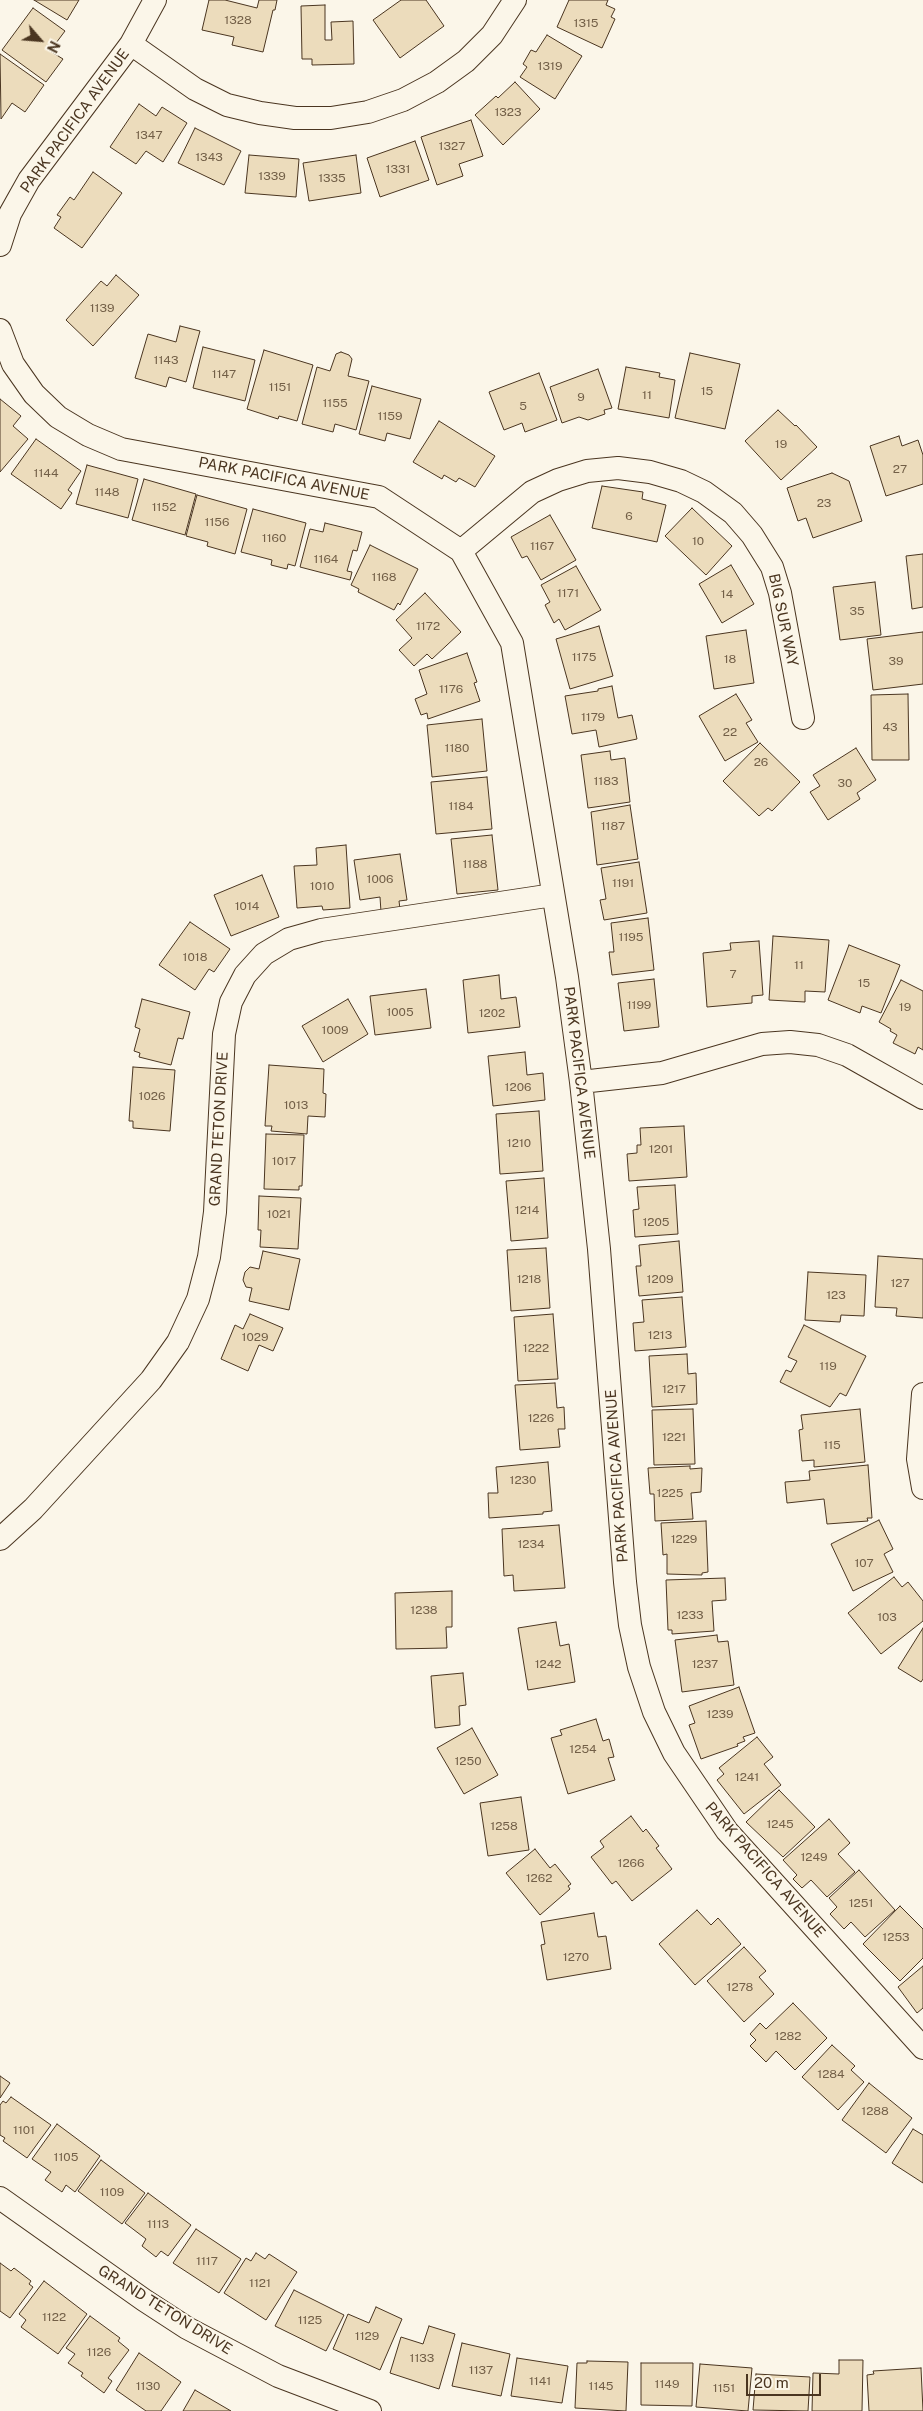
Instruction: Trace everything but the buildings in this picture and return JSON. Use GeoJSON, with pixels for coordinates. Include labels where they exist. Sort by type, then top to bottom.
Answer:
{"type":"FeatureCollection","features":[{"type":"Feature","properties":{"kind":"street","name":"PARK PACIFICA AVENUE"},"geometry":{"type":"LineString","coordinates":[[0,245],[10,214],[29,180],[131,44],[155,0]]}},
{"type":"Feature","properties":{"kind":"street"},"geometry":{"type":"LineString","coordinates":[[131,44],[164,70],[195,89],[227,105],[260,113],[295,118],[331,118],[376,109],[403,100],[437,82],[466,60],[492,35],[515,0]]}},
{"type":"Feature","properties":{"kind":"street","name":"PARK PACIFICA AVENUE"},"geometry":{"type":"LineString","coordinates":[[0,330],[13,364],[34,394],[58,417],[88,435],[121,449],[379,497],[461,551],[512,643],[554,895],[581,1082],[600,1259],[630,1624],[639,1668],[654,1712],[674,1752],[727,1831],[923,2048]]}},
{"type":"Feature","properties":{"kind":"street","name":"BIG SUR WAY"},"geometry":{"type":"LineString","coordinates":[[461,551],[532,492],[558,480],[587,471],[618,468],[650,472],[681,481],[704,492],[733,513],[752,535],[772,567],[780,593],[803,718]]}},
{"type":"Feature","properties":{"kind":"street","name":"GRAND TETON DRIVE"},"geometry":{"type":"LineString","coordinates":[[0,1539],[33,1509],[151,1380],[178,1342],[198,1299],[209,1257],[215,1212],[224,1034],[231,1002],[245,975],[264,954],[280,944],[289,939],[321,930],[554,895]]}},
{"type":"Feature","properties":{"kind":"street"},"geometry":{"type":"LineString","coordinates":[[581,1082],[662,1074],[762,1044],[790,1042],[818,1044],[847,1056],[923,1098]]}},
{"type":"Feature","properties":{"kind":"street"},"geometry":{"type":"LineString","coordinates":[[923,1394],[918,1460],[923,1488]]}},
{"type":"Feature","properties":{"kind":"street","name":"GRAND TETON DRIVE"},"geometry":{"type":"LineString","coordinates":[[0,2198],[144,2300],[187,2328],[278,2376],[370,2411]]}}]}
